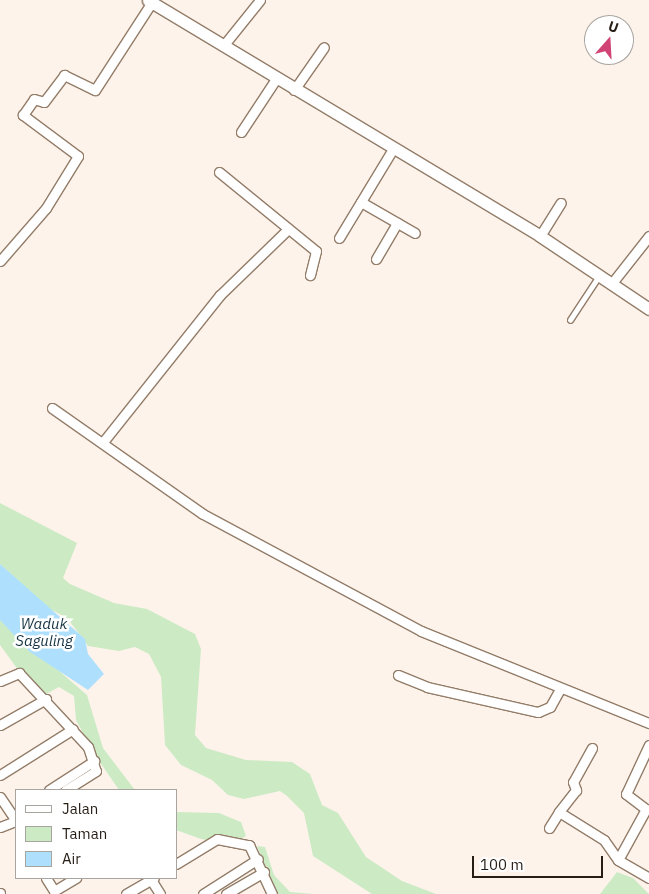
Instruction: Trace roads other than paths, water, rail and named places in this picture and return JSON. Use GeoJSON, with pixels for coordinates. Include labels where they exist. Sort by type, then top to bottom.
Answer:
{"type":"FeatureCollection","features":[{"type":"Feature","properties":{"kind":"street"},"geometry":{"type":"LineString","coordinates":[[223,46],[260,0]]}},
{"type":"Feature","properties":{"kind":"street"},"geometry":{"type":"LineString","coordinates":[[0,261],[42,213],[78,156],[22,115],[34,99],[44,102],[64,75],[94,90],[150,1],[294,90],[540,236],[600,274],[649,309]]}},
{"type":"Feature","properties":{"kind":"street"},"geometry":{"type":"LineString","coordinates":[[294,90],[324,47]]}},
{"type":"Feature","properties":{"kind":"street"},"geometry":{"type":"LineString","coordinates":[[241,132],[276,79]]}},
{"type":"Feature","properties":{"kind":"street"},"geometry":{"type":"LineString","coordinates":[[339,238],[393,149]]}},
{"type":"Feature","properties":{"kind":"street"},"geometry":{"type":"LineString","coordinates":[[219,172],[316,251],[310,275]]}},
{"type":"Feature","properties":{"kind":"street"},"geometry":{"type":"LineString","coordinates":[[361,202],[415,233]]}},
{"type":"Feature","properties":{"kind":"street"},"geometry":{"type":"LineString","coordinates":[[540,236],[561,203]]}},
{"type":"Feature","properties":{"kind":"street"},"geometry":{"type":"LineString","coordinates":[[376,259],[397,223]]}},
{"type":"Feature","properties":{"kind":"street"},"geometry":{"type":"LineString","coordinates":[[103,442],[220,294],[288,229]]}},
{"type":"Feature","properties":{"kind":"street"},"geometry":{"type":"LineString","coordinates":[[612,283],[649,236]]}},
{"type":"Feature","properties":{"kind":"street"},"geometry":{"type":"LineString","coordinates":[[52,408],[203,514],[421,631],[649,723]]}},
{"type":"Feature","properties":{"kind":"street"},"geometry":{"type":"LineString","coordinates":[[0,681],[19,673],[46,698],[74,729],[94,761],[95,772],[68,789]]}},
{"type":"Feature","properties":{"kind":"street"},"geometry":{"type":"LineString","coordinates":[[398,676],[427,687],[538,712],[550,707],[560,688]]}},
{"type":"Feature","properties":{"kind":"street"},"geometry":{"type":"LineString","coordinates":[[0,725],[46,698]]}},
{"type":"Feature","properties":{"kind":"street"},"geometry":{"type":"LineString","coordinates":[[0,775],[74,729]]}},
{"type":"Feature","properties":{"kind":"street"},"geometry":{"type":"LineString","coordinates":[[618,860],[646,810],[626,794],[649,745]]}},
{"type":"Feature","properties":{"kind":"street"},"geometry":{"type":"LineString","coordinates":[[549,828],[575,791],[573,782],[592,748]]}},
{"type":"Feature","properties":{"kind":"street"},"geometry":{"type":"LineString","coordinates":[[51,789],[94,761]]}},
{"type":"Feature","properties":{"kind":"street"},"geometry":{"type":"LineString","coordinates":[[0,797],[14,818],[0,828]]}},
{"type":"Feature","properties":{"kind":"street"},"geometry":{"type":"LineString","coordinates":[[559,812],[604,840],[618,860],[649,878]]}},
{"type":"Feature","properties":{"kind":"street"},"geometry":{"type":"LineString","coordinates":[[178,863],[221,838],[251,846],[272,894]]}},
{"type":"Feature","properties":{"kind":"street"},"geometry":{"type":"LineString","coordinates":[[203,894],[258,859]]}},
{"type":"Feature","properties":{"kind":"street"},"geometry":{"type":"LineString","coordinates":[[226,894],[264,872]]}},
{"type":"Feature","properties":{"kind":"street"},"geometry":{"type":"LineString","coordinates":[[47,879],[55,892],[74,879]]}},
{"type":"Feature","properties":{"kind":"street"},"geometry":{"type":"LineString","coordinates":[[126,894],[150,879]]}},
{"type":"Feature","properties":{"kind":"street"},"geometry":{"type":"LineString","coordinates":[[152,879],[160,894]]}},
{"type":"Feature","properties":{"kind":"lane"},"geometry":{"type":"LineString","coordinates":[[570,320],[600,274]]}},
{"type":"Feature","properties":{"kind":"water","name":"Waduk Saguling"},"geometry":{"type":"Polygon","coordinates":[[[0,564],[85,639],[88,654],[104,674],[88,690],[30,652],[0,620],[0,564]]]}}]}
